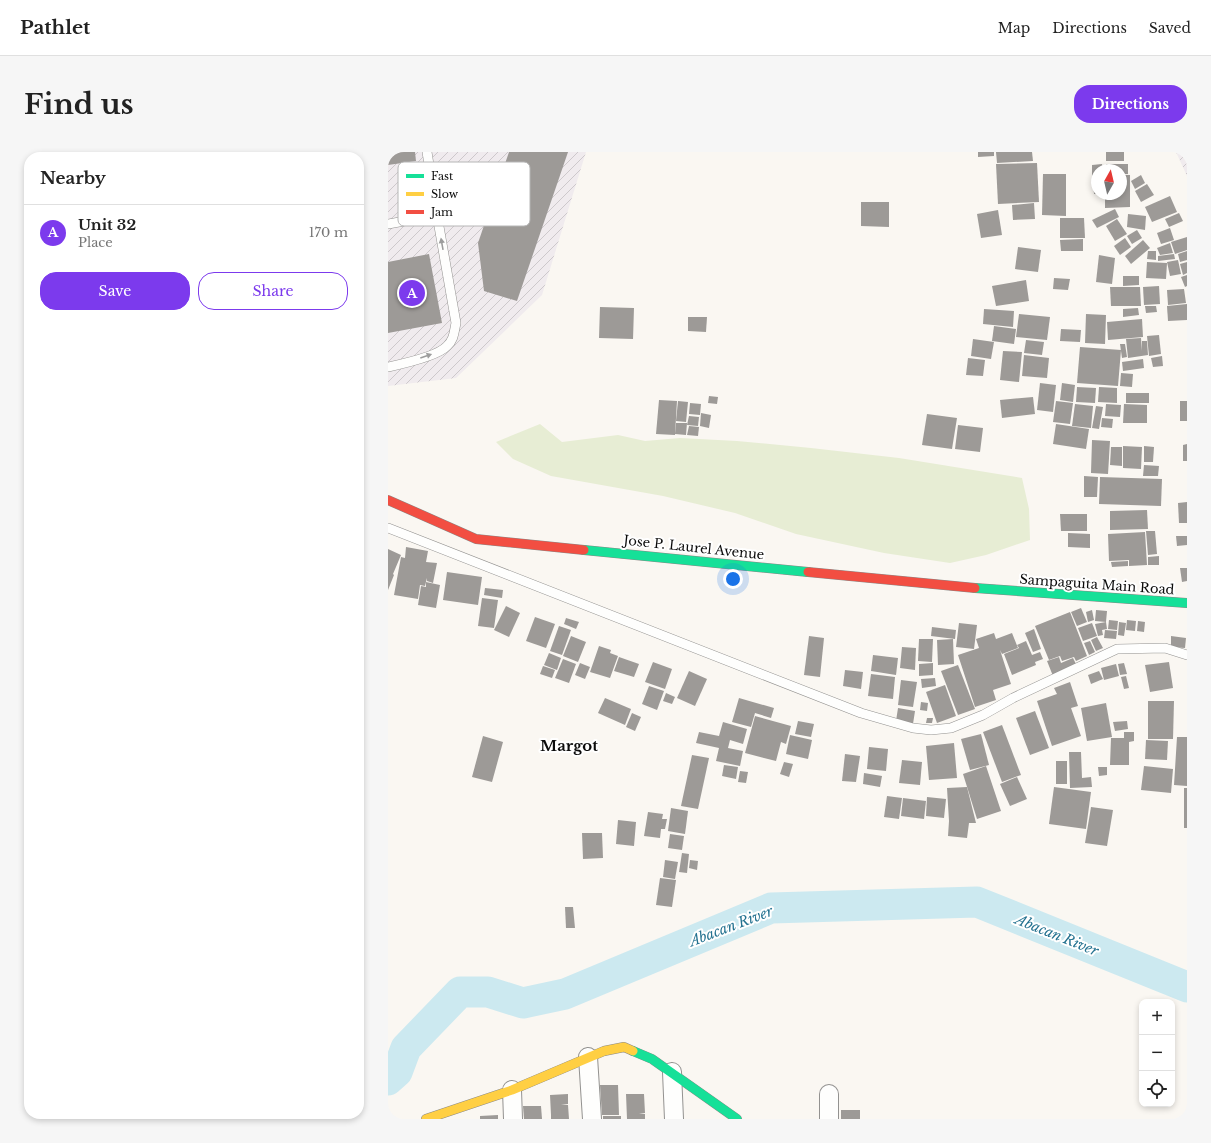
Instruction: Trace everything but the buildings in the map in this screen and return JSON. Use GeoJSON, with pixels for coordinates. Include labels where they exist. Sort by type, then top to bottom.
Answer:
{"type":"FeatureCollection","features":[{"type":"Feature","properties":{"kind":"street","name":"Jose P. Laurel Avenue"},"geometry":{"type":"LineString","coordinates":[[388,500],[476,539],[1006,591]]}},
{"type":"Feature","properties":{"kind":"street","name":"Sampaguita Main Road"},"geometry":{"type":"LineString","coordinates":[[1006,591],[1187,604]]}},
{"type":"Feature","properties":{"kind":"street"},"geometry":{"type":"LineString","coordinates":[[426,1119],[444,1116],[512,1090],[588,1057],[604,1051],[624,1047],[652,1059],[737,1119]]}},
{"type":"Feature","properties":{"kind":"street"},"geometry":{"type":"LineString","coordinates":[[588,1057],[592,1119]]}},
{"type":"Feature","properties":{"kind":"street"},"geometry":{"type":"LineString","coordinates":[[672,1072],[674,1119]]}},
{"type":"Feature","properties":{"kind":"street"},"geometry":{"type":"LineString","coordinates":[[512,1090],[513,1119]]}},
{"type":"Feature","properties":{"kind":"street"},"geometry":{"type":"LineString","coordinates":[[829,1094],[829,1119]]}},
{"type":"Feature","properties":{"kind":"lane"},"geometry":{"type":"LineString","coordinates":[[427,152],[429,162]]}},
{"type":"Feature","properties":{"kind":"lane"},"geometry":{"type":"LineString","coordinates":[[388,224],[398,222]]}},
{"type":"Feature","properties":{"kind":"lane"},"geometry":{"type":"LineString","coordinates":[[388,367],[406,363],[435,353],[447,347],[454,337],[456,323],[439,226]]}},
{"type":"Feature","properties":{"kind":"lane"},"geometry":{"type":"LineString","coordinates":[[388,528],[861,713],[913,728],[931,730],[951,728],[969,722],[1013,698],[1118,649],[1165,648],[1187,655]]}},
{"type":"Feature","properties":{"kind":"shaded area"},"geometry":{"type":"Polygon","coordinates":[[[388,152],[586,152],[542,295],[456,378],[388,386],[388,152]]]}},
{"type":"Feature","properties":{"kind":"shaded area"},"geometry":{"type":"Polygon","coordinates":[[[1176,152],[1187,152],[1187,176],[1176,152]]]}},
{"type":"Feature","properties":{"kind":"green space"},"geometry":{"type":"Polygon","coordinates":[[[540,424],[562,442],[618,435],[645,441],[680,438],[737,441],[899,458],[1022,478],[1029,509],[1030,540],[986,555],[950,563],[884,553],[796,534],[735,513],[663,496],[551,476],[513,459],[496,442],[540,424]]]}},
{"type":"Feature","properties":{"kind":"waterway","name":"Abacan River"},"geometry":{"type":"LineString","coordinates":[[388,1080],[397,1072],[406,1048],[460,992],[488,992],[523,1003],[565,994],[771,908],[977,902],[1187,987]]}},
{"type":"Feature","properties":{"kind":"traffic: fast"},"geometry":{"type":"LineString","coordinates":[[584,550],[808,572]]}},
{"type":"Feature","properties":{"kind":"traffic: fast"},"geometry":{"type":"LineString","coordinates":[[975,588],[1187,603]]}},
{"type":"Feature","properties":{"kind":"traffic: fast"},"geometry":{"type":"LineString","coordinates":[[633,1051],[652,1059],[737,1119]]}},
{"type":"Feature","properties":{"kind":"traffic: slow"},"geometry":{"type":"LineString","coordinates":[[426,1119],[512,1090],[604,1051],[624,1047],[633,1051]]}},
{"type":"Feature","properties":{"kind":"traffic: jam"},"geometry":{"type":"LineString","coordinates":[[388,500],[476,539],[584,550]]}},
{"type":"Feature","properties":{"kind":"traffic: jam"},"geometry":{"type":"LineString","coordinates":[[808,572],[975,588]]}},
{"type":"Feature","properties":{"kind":"place","name":"Unit 32"},"geometry":{"type":"Point","coordinates":[412,293]}},
{"type":"Feature","properties":{"kind":"district","name":"Margot"},"geometry":{"type":"Point","coordinates":[569,746]}}]}
